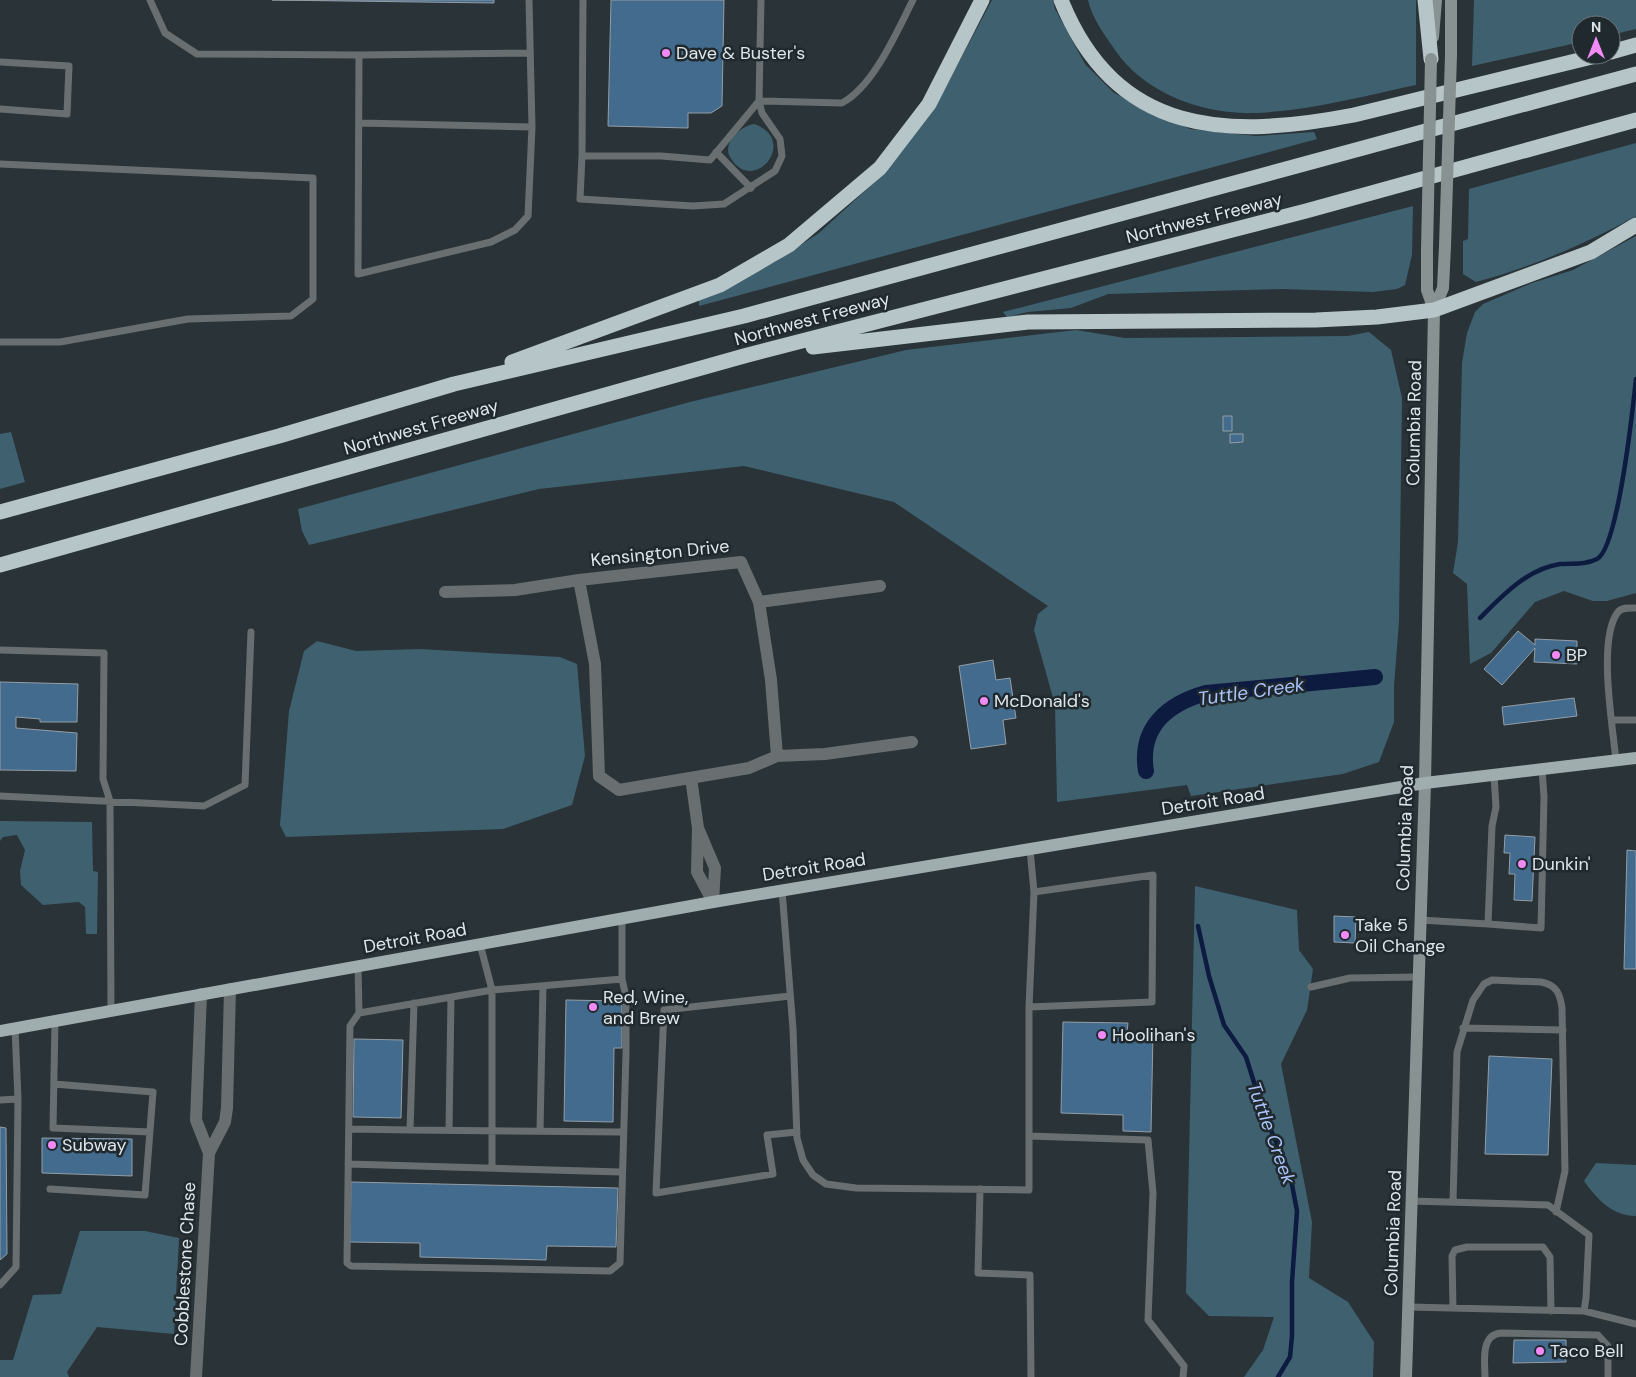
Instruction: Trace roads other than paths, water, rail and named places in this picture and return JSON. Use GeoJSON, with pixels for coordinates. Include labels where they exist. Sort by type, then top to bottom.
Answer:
{"type":"FeatureCollection","features":[{"type":"Feature","properties":{"kind":"highway"},"geometry":{"type":"LineString","coordinates":[[454,384],[720,285],[789,245],[880,168],[930,104],[982,0]]}},
{"type":"Feature","properties":{"kind":"highway"},"geometry":{"type":"LineString","coordinates":[[1061,0],[1072,27],[1089,55],[1122,86],[1147,105],[1183,120],[1225,127],[1270,127],[1313,123],[1354,116],[1571,62]]}},
{"type":"Feature","properties":{"kind":"highway"},"geometry":{"type":"LineString","coordinates":[[1425,0],[1432,59]]}},
{"type":"Feature","properties":{"kind":"highway"},"geometry":{"type":"LineString","coordinates":[[1621,49],[1636,45]]}},
{"type":"Feature","properties":{"kind":"highway","name":"Northwest Freeway"},"geometry":{"type":"LineString","coordinates":[[0,512],[279,436],[454,384],[754,314],[1636,74]]}},
{"type":"Feature","properties":{"kind":"highway","name":"Northwest Freeway"},"geometry":{"type":"LineString","coordinates":[[0,565],[744,356],[1306,211],[1636,120]]}},
{"type":"Feature","properties":{"kind":"highway"},"geometry":{"type":"LineString","coordinates":[[744,356],[898,335],[1028,322],[1316,320],[1377,317],[1434,310],[1591,252],[1636,225]]}},
{"type":"Feature","properties":{"kind":"main road","name":"Columbia Road"},"geometry":{"type":"LineString","coordinates":[[1406,1377],[1425,783],[1434,310],[1427,290],[1427,250],[1432,59],[1436,0]]}},
{"type":"Feature","properties":{"kind":"main road","name":"Columbia Road"},"geometry":{"type":"LineString","coordinates":[[1434,310],[1443,288],[1446,246],[1451,0]]}},
{"type":"Feature","properties":{"kind":"main road","name":"Detroit Road"},"geometry":{"type":"LineString","coordinates":[[0,1031],[782,890],[1425,783],[1636,758]]}},
{"type":"Feature","properties":{"kind":"street","name":"Kensington Drive"},"geometry":{"type":"LineString","coordinates":[[445,592],[515,590],[579,580],[741,562],[759,602],[771,680],[777,756]]}},
{"type":"Feature","properties":{"kind":"street"},"geometry":{"type":"LineString","coordinates":[[579,580],[595,664],[599,776],[619,790],[749,768],[777,756],[826,754],[912,742]]}},
{"type":"Feature","properties":{"kind":"street"},"geometry":{"type":"LineString","coordinates":[[759,602],[880,586]]}},
{"type":"Feature","properties":{"kind":"street"},"geometry":{"type":"LineString","coordinates":[[691,778],[698,828],[697,872],[713,902]]}},
{"type":"Feature","properties":{"kind":"street"},"geometry":{"type":"LineString","coordinates":[[698,828],[715,868],[713,902]]}},
{"type":"Feature","properties":{"kind":"street","name":"Cobblestone Chase"},"geometry":{"type":"LineString","coordinates":[[196,1377],[209,1153],[225,1122],[228,1108],[230,989]]}},
{"type":"Feature","properties":{"kind":"street","name":"Cobblestone Chase"},"geometry":{"type":"LineString","coordinates":[[201,994],[196,1120],[209,1153]]}},
{"type":"Feature","properties":{"kind":"lane"},"geometry":{"type":"LineString","coordinates":[[150,0],[165,33],[197,54],[530,53]]}},
{"type":"Feature","properties":{"kind":"lane"},"geometry":{"type":"LineString","coordinates":[[360,55],[358,274],[491,242],[515,230],[528,216],[532,127],[529,0]]}},
{"type":"Feature","properties":{"kind":"lane"},"geometry":{"type":"LineString","coordinates":[[583,0],[580,199],[693,206],[724,204],[775,171],[782,156],[780,139],[762,113],[759,101],[761,0]]}},
{"type":"Feature","properties":{"kind":"lane"},"geometry":{"type":"LineString","coordinates":[[759,101],[842,103],[850,99],[870,76],[913,0]]}},
{"type":"Feature","properties":{"kind":"lane"},"geometry":{"type":"LineString","coordinates":[[0,62],[70,66],[67,114],[0,109]]}},
{"type":"Feature","properties":{"kind":"lane"},"geometry":{"type":"LineString","coordinates":[[582,156],[661,156],[710,160],[759,101]]}},
{"type":"Feature","properties":{"kind":"lane"},"geometry":{"type":"LineString","coordinates":[[360,123],[532,127]]}},
{"type":"Feature","properties":{"kind":"lane"},"geometry":{"type":"LineString","coordinates":[[716,152],[751,188]]}},
{"type":"Feature","properties":{"kind":"lane"},"geometry":{"type":"LineString","coordinates":[[0,164],[312,178],[313,281],[313,299],[291,316],[188,320],[60,342],[0,342]]}},
{"type":"Feature","properties":{"kind":"lane"},"geometry":{"type":"LineString","coordinates":[[1616,761],[1612,720],[1606,690],[1607,660],[1612,628],[1618,612],[1622,608],[1636,608]]}},
{"type":"Feature","properties":{"kind":"lane"},"geometry":{"type":"LineString","coordinates":[[0,796],[204,806],[245,786],[251,632]]}},
{"type":"Feature","properties":{"kind":"lane"},"geometry":{"type":"LineString","coordinates":[[0,650],[104,653],[103,779],[110,801],[111,1011]]}},
{"type":"Feature","properties":{"kind":"lane"},"geometry":{"type":"LineString","coordinates":[[1612,720],[1636,720]]}},
{"type":"Feature","properties":{"kind":"lane"},"geometry":{"type":"LineString","coordinates":[[1420,920],[1541,928],[1544,797],[1542,769]]}},
{"type":"Feature","properties":{"kind":"lane"},"geometry":{"type":"LineString","coordinates":[[1488,924],[1492,826],[1496,807],[1494,775]]}},
{"type":"Feature","properties":{"kind":"lane"},"geometry":{"type":"LineString","coordinates":[[782,890],[797,1132],[803,1160],[813,1175],[826,1184],[856,1188],[1029,1190],[1029,1007],[1034,892],[1030,849]]}},
{"type":"Feature","properties":{"kind":"lane"},"geometry":{"type":"LineString","coordinates":[[1029,1007],[1152,1002],[1153,875],[1034,892]]}},
{"type":"Feature","properties":{"kind":"lane"},"geometry":{"type":"LineString","coordinates":[[358,966],[359,1013],[350,1026],[347,1263],[351,1266],[610,1271],[620,1264],[622,1132],[626,1053],[626,997],[622,979],[622,918]]}},
{"type":"Feature","properties":{"kind":"lane"},"geometry":{"type":"LineString","coordinates":[[480,944],[492,990],[494,1130],[492,1168]]}},
{"type":"Feature","properties":{"kind":"lane"},"geometry":{"type":"LineString","coordinates":[[1311,987],[1350,978],[1418,977]]}},
{"type":"Feature","properties":{"kind":"lane"},"geometry":{"type":"LineString","coordinates":[[359,1013],[492,990],[622,979]]}},
{"type":"Feature","properties":{"kind":"lane"},"geometry":{"type":"LineString","coordinates":[[1453,1202],[1457,1052],[1463,1028],[1477,991],[1484,984],[1492,980],[1549,983],[1559,993],[1563,1030],[1565,1170],[1556,1212]]}},
{"type":"Feature","properties":{"kind":"lane"},"geometry":{"type":"LineString","coordinates":[[540,1131],[543,986]]}},
{"type":"Feature","properties":{"kind":"lane"},"geometry":{"type":"LineString","coordinates":[[790,996],[664,1010],[656,1193],[773,1174],[767,1135],[797,1132]]}},
{"type":"Feature","properties":{"kind":"lane"},"geometry":{"type":"LineString","coordinates":[[449,1130],[451,997]]}},
{"type":"Feature","properties":{"kind":"lane"},"geometry":{"type":"LineString","coordinates":[[410,1130],[414,1003]]}},
{"type":"Feature","properties":{"kind":"lane"},"geometry":{"type":"LineString","coordinates":[[55,1021],[53,1128],[150,1132]]}},
{"type":"Feature","properties":{"kind":"lane"},"geometry":{"type":"LineString","coordinates":[[0,1285],[16,1267],[18,1099],[15,1028]]}},
{"type":"Feature","properties":{"kind":"lane"},"geometry":{"type":"LineString","coordinates":[[1463,1028],[1563,1030]]}},
{"type":"Feature","properties":{"kind":"lane"},"geometry":{"type":"LineString","coordinates":[[50,1189],[145,1195],[153,1092],[54,1084]]}},
{"type":"Feature","properties":{"kind":"lane"},"geometry":{"type":"LineString","coordinates":[[0,1100],[18,1099]]}},
{"type":"Feature","properties":{"kind":"lane"},"geometry":{"type":"LineString","coordinates":[[349,1129],[622,1132]]}},
{"type":"Feature","properties":{"kind":"lane"},"geometry":{"type":"LineString","coordinates":[[1029,1136],[1148,1140],[1153,1194],[1148,1320],[1184,1366],[1183,1377]]}},
{"type":"Feature","properties":{"kind":"lane"},"geometry":{"type":"LineString","coordinates":[[348,1164],[621,1172]]}},
{"type":"Feature","properties":{"kind":"lane"},"geometry":{"type":"LineString","coordinates":[[980,1189],[978,1273],[1030,1275],[1031,1377]]}},
{"type":"Feature","properties":{"kind":"lane"},"geometry":{"type":"LineString","coordinates":[[1411,1201],[1548,1205],[1589,1235],[1584,1311]]}},
{"type":"Feature","properties":{"kind":"lane"},"geometry":{"type":"LineString","coordinates":[[1452,1308],[1452,1256],[1455,1250],[1467,1247],[1543,1248],[1550,1257],[1551,1311]]}},
{"type":"Feature","properties":{"kind":"lane"},"geometry":{"type":"LineString","coordinates":[[1408,1306],[1584,1311],[1636,1324]]}},
{"type":"Feature","properties":{"kind":"lane"},"geometry":{"type":"LineString","coordinates":[[1485,1377],[1485,1349],[1488,1339],[1497,1333],[1510,1333],[1598,1335],[1608,1346],[1608,1377]]}},
{"type":"Feature","properties":{"kind":"waterway","name":"Tuttle Creek"},"geometry":{"type":"LineString","coordinates":[[1480,618],[1526,577],[1537,571],[1560,564],[1592,561],[1597,559],[1605,549],[1618,505],[1636,379]]}},
{"type":"Feature","properties":{"kind":"waterway","name":"Tuttle Creek"},"geometry":{"type":"LineString","coordinates":[[1146,771],[1145,756],[1147,742],[1152,730],[1168,711],[1192,698],[1206,693],[1375,677]]}},
{"type":"Feature","properties":{"kind":"waterway","name":"Tuttle Creek"},"geometry":{"type":"LineString","coordinates":[[1198,926],[1209,976],[1224,1025],[1246,1057],[1264,1114],[1290,1174],[1297,1211],[1292,1282],[1290,1357],[1278,1377]]}},
{"type":"Feature","properties":{"kind":"place","name":"Dave & Buster's"},"geometry":{"type":"Point","coordinates":[666,53]}},
{"type":"Feature","properties":{"kind":"place","name":"BP"},"geometry":{"type":"Point","coordinates":[1556,655]}},
{"type":"Feature","properties":{"kind":"place","name":"McDonald's"},"geometry":{"type":"Point","coordinates":[984,701]}},
{"type":"Feature","properties":{"kind":"place","name":"Dunkin'"},"geometry":{"type":"Point","coordinates":[1522,864]}},
{"type":"Feature","properties":{"kind":"place","name":"Take 5 Oil Change"},"geometry":{"type":"Point","coordinates":[1345,935]}},
{"type":"Feature","properties":{"kind":"place","name":"Red, Wine, and Brew"},"geometry":{"type":"Point","coordinates":[593,1007]}},
{"type":"Feature","properties":{"kind":"place","name":"Hoolihan's"},"geometry":{"type":"Point","coordinates":[1102,1035]}},
{"type":"Feature","properties":{"kind":"place","name":"Subway"},"geometry":{"type":"Point","coordinates":[52,1145]}},
{"type":"Feature","properties":{"kind":"place","name":"Taco Bell"},"geometry":{"type":"Point","coordinates":[1540,1351]}}]}
